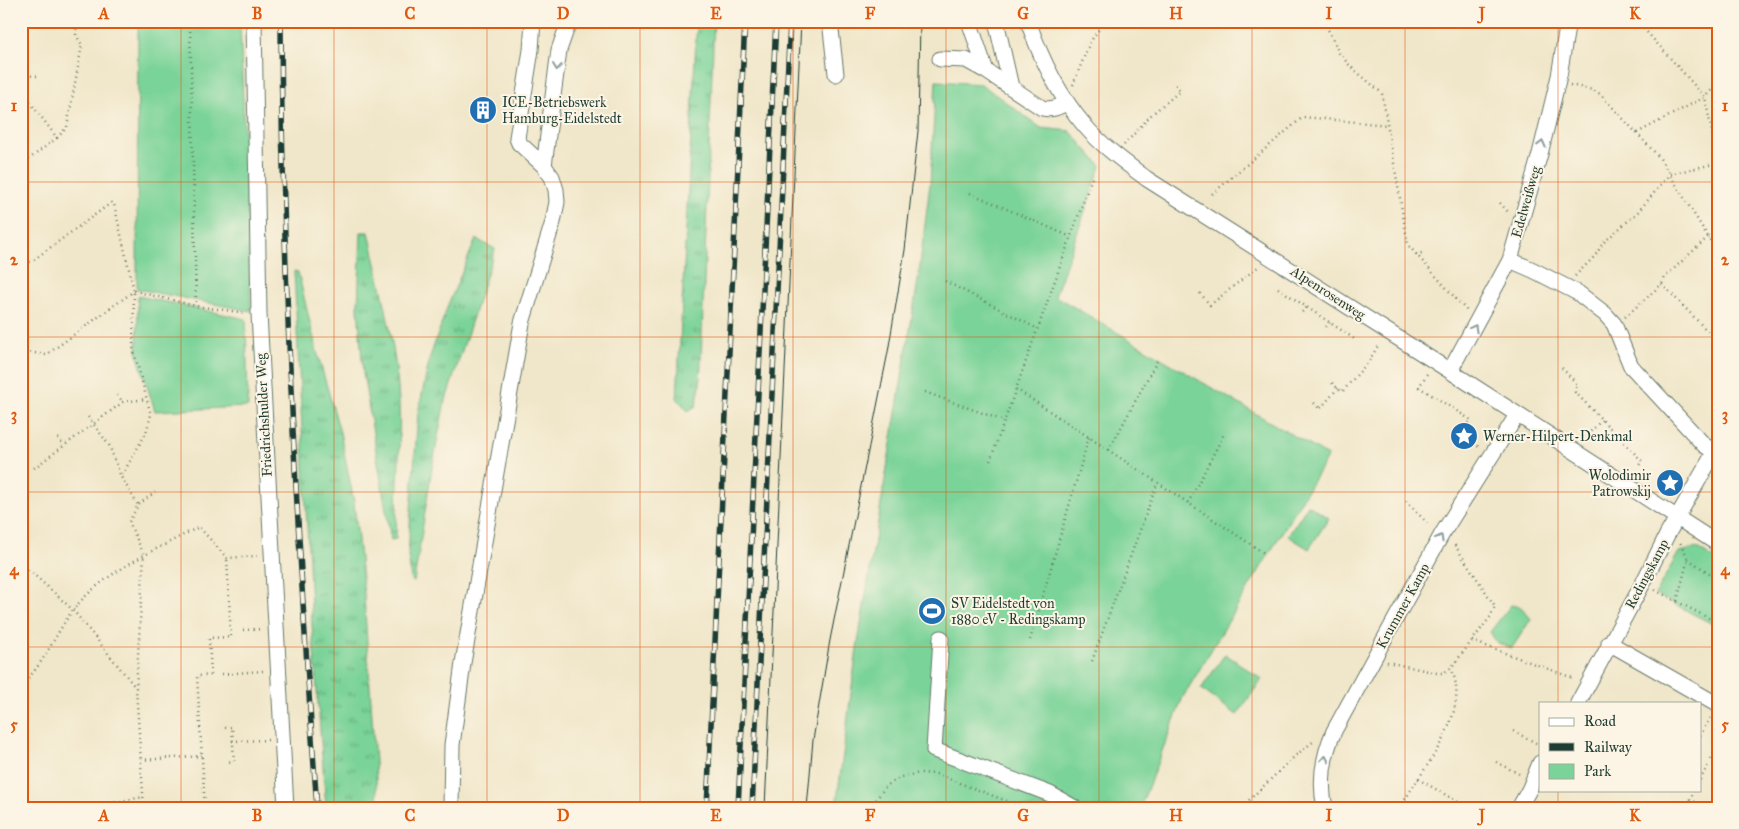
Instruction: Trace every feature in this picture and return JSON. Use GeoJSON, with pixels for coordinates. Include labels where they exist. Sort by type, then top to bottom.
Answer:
{"type":"FeatureCollection","features":[{"type":"Feature","properties":{"kind":"street","name":"Friedrichshulder Weg"},"geometry":{"type":"LineString","coordinates":[[254,21],[259,314],[286,808]]}},
{"type":"Feature","properties":{"kind":"street"},"geometry":{"type":"LineString","coordinates":[[451,808],[452,745],[463,663],[522,323],[553,222],[557,202],[552,177],[544,166],[519,143],[517,138],[531,50],[533,21]]}},
{"type":"Feature","properties":{"kind":"street"},"geometry":{"type":"LineString","coordinates":[[544,166],[559,50],[567,27],[572,21]]}},
{"type":"Feature","properties":{"kind":"street"},"geometry":{"type":"LineString","coordinates":[[830,21],[836,74]]}},
{"type":"Feature","properties":{"kind":"street"},"geometry":{"type":"LineString","coordinates":[[969,21],[986,71]]}},
{"type":"Feature","properties":{"kind":"street"},"geometry":{"type":"LineString","coordinates":[[996,21],[1011,87]]}},
{"type":"Feature","properties":{"kind":"street","name":"Alpenrosenweg"},"geometry":{"type":"LineString","coordinates":[[1028,21],[1037,47],[1069,96],[1086,127],[1120,158],[1147,179],[1718,544]]}},
{"type":"Feature","properties":{"kind":"street","name":"Edelweißweg"},"geometry":{"type":"LineString","coordinates":[[1450,371],[1510,260],[1540,154],[1559,76],[1568,21]]}},
{"type":"Feature","properties":{"kind":"street"},"geometry":{"type":"LineString","coordinates":[[940,59],[966,60],[1042,108],[1050,110],[1059,107],[1069,96]]}},
{"type":"Feature","properties":{"kind":"street"},"geometry":{"type":"LineString","coordinates":[[1510,260],[1578,293],[1606,314],[1614,324],[1631,366],[1704,445],[1716,449]]}},
{"type":"Feature","properties":{"kind":"street","name":"Krummer Kamp"},"geometry":{"type":"LineString","coordinates":[[1325,808],[1322,775],[1324,760],[1334,732],[1442,534],[1517,415]]}},
{"type":"Feature","properties":{"kind":"street","name":"Redingskamp"},"geometry":{"type":"LineString","coordinates":[[1579,702],[1676,518],[1716,449]]}},
{"type":"Feature","properties":{"kind":"street"},"geometry":{"type":"LineString","coordinates":[[941,638],[934,750],[1050,794],[1075,808]]}},
{"type":"Feature","properties":{"kind":"street"},"geometry":{"type":"LineString","coordinates":[[1609,644],[1701,702]]}},
{"type":"Feature","properties":{"kind":"street"},"geometry":{"type":"LineString","coordinates":[[1702,702],[1714,710]]}},
{"type":"Feature","properties":{"kind":"street"},"geometry":{"type":"LineString","coordinates":[[1520,808],[1539,766]]}},
{"type":"Feature","properties":{"kind":"path"},"geometry":{"type":"LineString","coordinates":[[21,165],[57,138],[67,127],[82,45],[76,35],[76,21]]}},
{"type":"Feature","properties":{"kind":"path"},"geometry":{"type":"LineString","coordinates":[[190,21],[196,306]]}},
{"type":"Feature","properties":{"kind":"path"},"geometry":{"type":"LineString","coordinates":[[1069,96],[1090,42],[1105,21]]}},
{"type":"Feature","properties":{"kind":"path"},"geometry":{"type":"LineString","coordinates":[[1324,21],[1339,53],[1351,67],[1382,93],[1408,245],[1471,316]]}},
{"type":"Feature","properties":{"kind":"path"},"geometry":{"type":"LineString","coordinates":[[1637,21],[1706,97],[1715,148],[1718,154]]}},
{"type":"Feature","properties":{"kind":"path"},"geometry":{"type":"LineString","coordinates":[[21,74],[37,76]]}},
{"type":"Feature","properties":{"kind":"path"},"geometry":{"type":"LineString","coordinates":[[1121,149],[1152,114],[1180,90],[1174,82]]}},
{"type":"Feature","properties":{"kind":"path"},"geometry":{"type":"LineString","coordinates":[[1637,133],[1706,97],[1718,83]]}},
{"type":"Feature","properties":{"kind":"path"},"geometry":{"type":"LineString","coordinates":[[1564,84],[1593,90],[1600,94],[1637,133],[1670,174],[1718,252]]}},
{"type":"Feature","properties":{"kind":"path"},"geometry":{"type":"LineString","coordinates":[[21,90],[57,138]]}},
{"type":"Feature","properties":{"kind":"path"},"geometry":{"type":"LineString","coordinates":[[1212,194],[1303,117],[1388,125]]}},
{"type":"Feature","properties":{"kind":"path"},"geometry":{"type":"LineString","coordinates":[[1572,280],[1595,256],[1603,242],[1637,213],[1670,174],[1718,163]]}},
{"type":"Feature","properties":{"kind":"path"},"geometry":{"type":"LineString","coordinates":[[990,461],[1093,175]]}},
{"type":"Feature","properties":{"kind":"path"},"geometry":{"type":"LineString","coordinates":[[970,193],[1071,237]]}},
{"type":"Feature","properties":{"kind":"path"},"geometry":{"type":"LineString","coordinates":[[21,267],[112,203],[114,204],[134,291],[133,348],[151,415],[146,433],[121,477]]}},
{"type":"Feature","properties":{"kind":"path"},"geometry":{"type":"LineString","coordinates":[[1500,203],[1513,218]]}},
{"type":"Feature","properties":{"kind":"path"},"geometry":{"type":"LineString","coordinates":[[1625,318],[1662,284],[1665,277],[1708,237]]}},
{"type":"Feature","properties":{"kind":"path"},"geometry":{"type":"LineString","coordinates":[[1416,255],[1424,252]]}},
{"type":"Feature","properties":{"kind":"path"},"geometry":{"type":"LineString","coordinates":[[1200,294],[1210,306],[1261,264]]}},
{"type":"Feature","properties":{"kind":"path"},"geometry":{"type":"LineString","coordinates":[[945,281],[1038,329]]}},
{"type":"Feature","properties":{"kind":"path"},"geometry":{"type":"LineString","coordinates":[[1662,284],[1718,342]]}},
{"type":"Feature","properties":{"kind":"path"},"geometry":{"type":"LineString","coordinates":[[1278,288],[1356,340]]}},
{"type":"Feature","properties":{"kind":"path"},"geometry":{"type":"LineString","coordinates":[[21,349],[46,355],[134,291],[196,306],[259,314]]}},
{"type":"Feature","properties":{"kind":"path"},"geometry":{"type":"LineString","coordinates":[[1302,312],[1306,307]]}},
{"type":"Feature","properties":{"kind":"path"},"geometry":{"type":"LineString","coordinates":[[1326,327],[1330,323]]}},
{"type":"Feature","properties":{"kind":"path"},"geometry":{"type":"LineString","coordinates":[[1332,383],[1342,392],[1368,361],[1381,340]]}},
{"type":"Feature","properties":{"kind":"path"},"geometry":{"type":"LineString","coordinates":[[1109,450],[1158,358]]}},
{"type":"Feature","properties":{"kind":"path"},"geometry":{"type":"LineString","coordinates":[[1562,368],[1577,384],[1575,392],[1642,461],[1638,467]]}},
{"type":"Feature","properties":{"kind":"path"},"geometry":{"type":"LineString","coordinates":[[1425,378],[1419,387],[1471,420],[1461,436],[1485,451]]}},
{"type":"Feature","properties":{"kind":"path"},"geometry":{"type":"LineString","coordinates":[[1314,404],[1320,409],[1338,388]]}},
{"type":"Feature","properties":{"kind":"path"},"geometry":{"type":"LineString","coordinates":[[1016,389],[1264,553]]}},
{"type":"Feature","properties":{"kind":"path"},"geometry":{"type":"LineString","coordinates":[[925,392],[1004,421]]}},
{"type":"Feature","properties":{"kind":"path"},"geometry":{"type":"LineString","coordinates":[[117,395],[123,402]]}},
{"type":"Feature","properties":{"kind":"path"},"geometry":{"type":"LineString","coordinates":[[34,468],[123,402],[146,399]]}},
{"type":"Feature","properties":{"kind":"path"},"geometry":{"type":"LineString","coordinates":[[88,416],[109,445],[121,477],[138,505]]}},
{"type":"Feature","properties":{"kind":"path"},"geometry":{"type":"LineString","coordinates":[[1587,435],[1602,420]]}},
{"type":"Feature","properties":{"kind":"path"},"geometry":{"type":"LineString","coordinates":[[1188,503],[1224,434]]}},
{"type":"Feature","properties":{"kind":"path"},"geometry":{"type":"LineString","coordinates":[[58,438],[64,446]]}},
{"type":"Feature","properties":{"kind":"path"},"geometry":{"type":"LineString","coordinates":[[1030,640],[1089,438]]}},
{"type":"Feature","properties":{"kind":"path"},"geometry":{"type":"LineString","coordinates":[[1092,660],[1158,484]]}},
{"type":"Feature","properties":{"kind":"path"},"geometry":{"type":"LineString","coordinates":[[144,807],[136,688],[144,556],[129,522],[138,505],[155,492]]}},
{"type":"Feature","properties":{"kind":"path"},"geometry":{"type":"LineString","coordinates":[[1406,502],[1432,528]]}},
{"type":"Feature","properties":{"kind":"path"},"geometry":{"type":"LineString","coordinates":[[21,685],[31,675],[73,610],[96,586],[144,556],[199,527],[227,558],[232,631],[232,637],[209,638],[212,675],[198,676],[205,808]]}},
{"type":"Feature","properties":{"kind":"path"},"geometry":{"type":"LineString","coordinates":[[1381,661],[1443,673],[1451,668],[1491,616],[1495,606],[1451,539]]}},
{"type":"Feature","properties":{"kind":"path"},"geometry":{"type":"LineString","coordinates":[[1680,542],[1688,559],[1718,579]]}},
{"type":"Feature","properties":{"kind":"path"},"geometry":{"type":"LineString","coordinates":[[227,558],[263,556]]}},
{"type":"Feature","properties":{"kind":"path"},"geometry":{"type":"LineString","coordinates":[[1677,601],[1688,559]]}},
{"type":"Feature","properties":{"kind":"path"},"geometry":{"type":"LineString","coordinates":[[21,562],[73,610],[136,688]]}},
{"type":"Feature","properties":{"kind":"path"},"geometry":{"type":"LineString","coordinates":[[1651,588],[1718,623]]}},
{"type":"Feature","properties":{"kind":"path"},"geometry":{"type":"LineString","coordinates":[[243,630],[267,629]]}},
{"type":"Feature","properties":{"kind":"path"},"geometry":{"type":"LineString","coordinates":[[1472,641],[1573,678]]}},
{"type":"Feature","properties":{"kind":"path"},"geometry":{"type":"LineString","coordinates":[[1400,808],[1411,788],[1427,767],[1448,729],[1453,714],[1456,689],[1451,668]]}},
{"type":"Feature","properties":{"kind":"path"},"geometry":{"type":"LineString","coordinates":[[222,674],[269,671]]}},
{"type":"Feature","properties":{"kind":"path"},"geometry":{"type":"LineString","coordinates":[[1702,732],[1714,710]]}},
{"type":"Feature","properties":{"kind":"path"},"geometry":{"type":"LineString","coordinates":[[225,728],[232,728],[234,761],[227,762]]}},
{"type":"Feature","properties":{"kind":"path"},"geometry":{"type":"LineString","coordinates":[[1513,731],[1538,744]]}},
{"type":"Feature","properties":{"kind":"path"},"geometry":{"type":"LineString","coordinates":[[232,741],[273,739]]}},
{"type":"Feature","properties":{"kind":"path"},"geometry":{"type":"LineString","coordinates":[[1253,808],[1248,801],[1295,756],[1316,739]]}},
{"type":"Feature","properties":{"kind":"path"},"geometry":{"type":"LineString","coordinates":[[1711,759],[1718,747]]}},
{"type":"Feature","properties":{"kind":"path"},"geometry":{"type":"LineString","coordinates":[[140,760],[202,756]]}},
{"type":"Feature","properties":{"kind":"path"},"geometry":{"type":"LineString","coordinates":[[1496,762],[1521,775]]}},
{"type":"Feature","properties":{"kind":"path"},"geometry":{"type":"LineString","coordinates":[[1702,776],[1708,765]]}},
{"type":"Feature","properties":{"kind":"path"},"geometry":{"type":"LineString","coordinates":[[870,808],[886,786],[901,777],[920,772],[936,774],[1025,808]]}},
{"type":"Feature","properties":{"kind":"path"},"geometry":{"type":"LineString","coordinates":[[1418,779],[1469,808]]}},
{"type":"Feature","properties":{"kind":"path"},"geometry":{"type":"LineString","coordinates":[[1694,792],[1690,799],[1705,808]]}},
{"type":"Feature","properties":{"kind":"path"},"geometry":{"type":"LineString","coordinates":[[100,805],[143,797]]}},
{"type":"Feature","properties":{"kind":"green space"},"geometry":{"type":"Polygon","coordinates":[[[138,21],[240,21],[251,311],[137,289],[138,21]]]}},
{"type":"Feature","properties":{"kind":"green space"},"geometry":{"type":"Polygon","coordinates":[[[697,21],[714,21],[700,386],[696,406],[688,411],[677,398],[697,21]]]}},
{"type":"Feature","properties":{"kind":"green space"},"geometry":{"type":"Polygon","coordinates":[[[936,81],[981,84],[1041,128],[1070,131],[1101,166],[1055,296],[1328,456],[1183,697],[1140,808],[836,808],[857,648],[918,281],[930,184],[936,81]]]}},
{"type":"Feature","properties":{"kind":"green space"},"geometry":{"type":"Polygon","coordinates":[[[361,232],[369,232],[390,328],[398,386],[399,443],[396,539],[391,540],[363,373],[358,307],[361,232]]]}},
{"type":"Feature","properties":{"kind":"green space"},"geometry":{"type":"Polygon","coordinates":[[[476,239],[495,249],[444,406],[414,582],[411,580],[408,552],[418,413],[430,357],[448,305],[476,239]]]}},
{"type":"Feature","properties":{"kind":"green space"},"geometry":{"type":"Polygon","coordinates":[[[294,271],[298,272],[317,352],[340,432],[354,502],[364,596],[378,808],[326,808],[312,625],[294,271]]]}},
{"type":"Feature","properties":{"kind":"green space"},"geometry":{"type":"Polygon","coordinates":[[[138,296],[246,319],[248,407],[155,411],[137,354],[138,296]]]}},
{"type":"Feature","properties":{"kind":"green space"},"geometry":{"type":"Polygon","coordinates":[[[1308,505],[1329,518],[1309,549],[1288,536],[1308,505]]]}},
{"type":"Feature","properties":{"kind":"green space"},"geometry":{"type":"Polygon","coordinates":[[[1697,548],[1718,561],[1718,627],[1655,594],[1679,552],[1697,548]]]}},
{"type":"Feature","properties":{"kind":"green space"},"geometry":{"type":"Polygon","coordinates":[[[1511,605],[1521,607],[1531,619],[1512,648],[1497,643],[1490,632],[1511,605]]]}},
{"type":"Feature","properties":{"kind":"green space"},"geometry":{"type":"Polygon","coordinates":[[[1225,654],[1262,679],[1237,715],[1201,689],[1225,654]]]}},
{"type":"Feature","properties":{"kind":"tram line"},"geometry":{"type":"LineString","coordinates":[[765,808],[801,21]]}},
{"type":"Feature","properties":{"kind":"tram line"},"geometry":{"type":"LineString","coordinates":[[807,808],[813,740],[830,640],[888,352],[905,250],[918,131],[920,21]]}},
{"type":"Feature","properties":{"kind":"railway"},"geometry":{"type":"LineString","coordinates":[[281,21],[284,218],[292,415],[317,808]]}},
{"type":"Feature","properties":{"kind":"railway"},"geometry":{"type":"LineString","coordinates":[[707,808],[745,21]]}},
{"type":"Feature","properties":{"kind":"railway"},"geometry":{"type":"LineString","coordinates":[[738,808],[776,21]]}},
{"type":"Feature","properties":{"kind":"railway"},"geometry":{"type":"LineString","coordinates":[[752,808],[790,21]]}},
{"type":"Feature","properties":{"kind":"place","name":"ICE-Betriebswerk Hamburg-Eidelstedt"},"geometry":{"type":"Point","coordinates":[483,110]}},
{"type":"Feature","properties":{"kind":"place","name":"Werner-Hilpert-Denkmal"},"geometry":{"type":"Point","coordinates":[1464,436]}},
{"type":"Feature","properties":{"kind":"place","name":"Wolodimir Patrowskij"},"geometry":{"type":"Point","coordinates":[1670,483]}},
{"type":"Feature","properties":{"kind":"place","name":"SV Eidelstedt von 1880 eV - Redingskamp"},"geometry":{"type":"Point","coordinates":[932,611]}}]}
